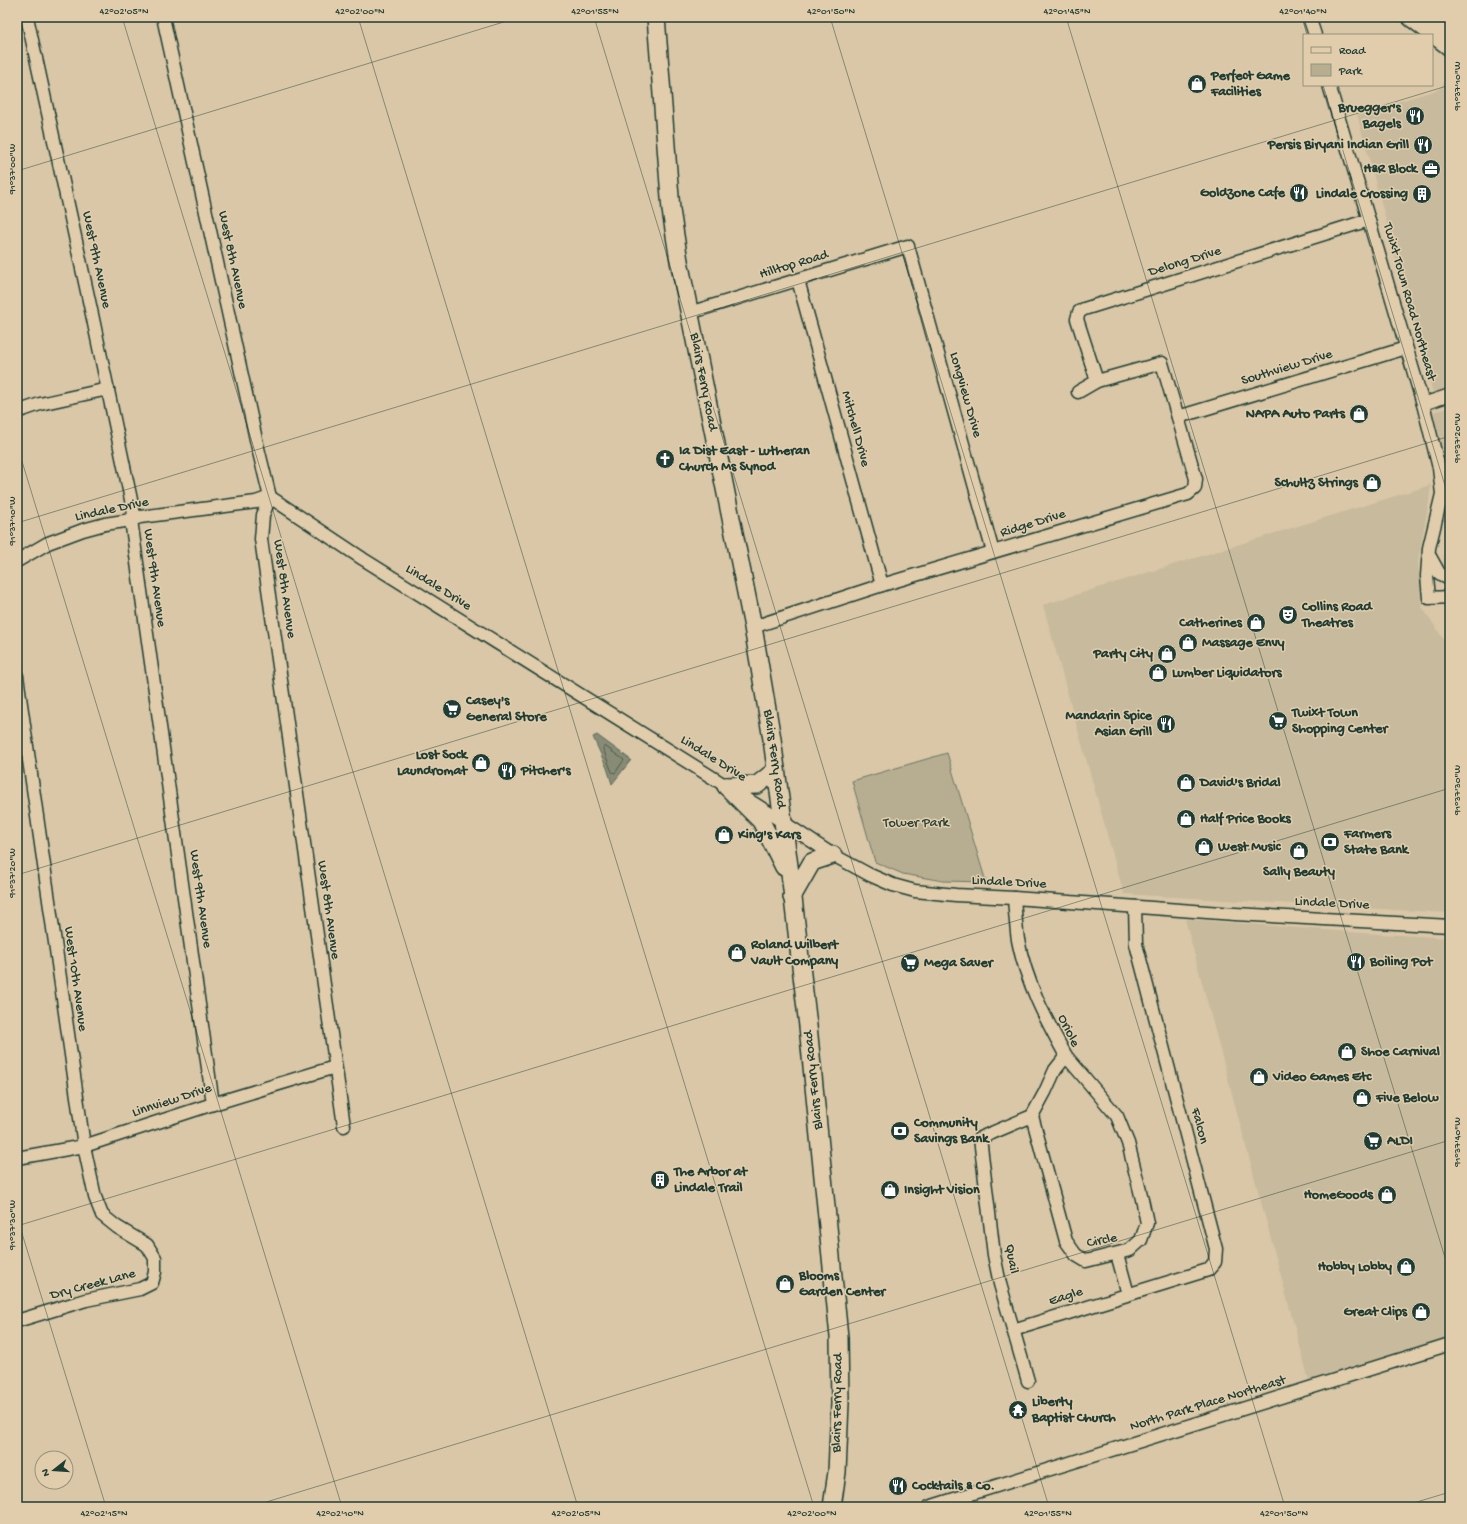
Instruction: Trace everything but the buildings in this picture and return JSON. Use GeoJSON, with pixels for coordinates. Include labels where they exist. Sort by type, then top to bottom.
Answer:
{"type":"FeatureCollection","features":[{"type":"Feature","properties":{"kind":"main road","name":"Blairs Ferry Road"},"geometry":{"type":"LineString","coordinates":[[656,17],[671,210],[689,313],[753,626],[772,739],[792,889],[808,1026],[839,1337],[840,1403],[837,1472],[832,1507]]}},
{"type":"Feature","properties":{"kind":"main road"},"geometry":{"type":"LineString","coordinates":[[1412,17],[1450,46]]}},
{"type":"Feature","properties":{"kind":"main road"},"geometry":{"type":"LineString","coordinates":[[1442,17],[1450,23]]}},
{"type":"Feature","properties":{"kind":"main road"},"geometry":{"type":"LineString","coordinates":[[726,786],[757,785],[776,770]]}},
{"type":"Feature","properties":{"kind":"main road"},"geometry":{"type":"LineString","coordinates":[[726,786],[761,821],[792,889],[812,862],[833,855]]}},
{"type":"Feature","properties":{"kind":"street","name":"West 9th Avenue"},"geometry":{"type":"LineString","coordinates":[[27,17],[134,514],[130,520],[213,1104]]}},
{"type":"Feature","properties":{"kind":"street","name":"West 8th Avenue"},"geometry":{"type":"LineString","coordinates":[[164,17],[257,444],[270,497],[263,515],[261,539],[344,1126]]}},
{"type":"Feature","properties":{"kind":"street"},"geometry":{"type":"LineString","coordinates":[[1309,17],[1314,34]]}},
{"type":"Feature","properties":{"kind":"street","name":"Twixt Town Road Northeast"},"geometry":{"type":"LineString","coordinates":[[1329,86],[1423,404],[1439,468],[1442,494],[1428,554],[1429,598],[1450,596]]}},
{"type":"Feature","properties":{"kind":"street","name":"Delong Drive"},"geometry":{"type":"LineString","coordinates":[[1097,381],[1077,319],[1079,312],[1084,309],[1369,220]]}},
{"type":"Feature","properties":{"kind":"street","name":"Hilltop Road"},"geometry":{"type":"LineString","coordinates":[[689,313],[908,246]]}},
{"type":"Feature","properties":{"kind":"street","name":"Longview Drive"},"geometry":{"type":"LineString","coordinates":[[908,246],[994,552]]}},
{"type":"Feature","properties":{"kind":"street","name":"Mitchell Drive"},"geometry":{"type":"LineString","coordinates":[[798,280],[882,585]]}},
{"type":"Feature","properties":{"kind":"street","name":"Southview Drive"},"geometry":{"type":"LineString","coordinates":[[1178,417],[1406,348]]}},
{"type":"Feature","properties":{"kind":"street","name":"Ridge Drive"},"geometry":{"type":"LineString","coordinates":[[753,626],[882,585],[1188,494],[1195,488],[1196,479],[1162,363],[1097,381]]}},
{"type":"Feature","properties":{"kind":"street"},"geometry":{"type":"LineString","coordinates":[[1078,392],[1097,381]]}},
{"type":"Feature","properties":{"kind":"street"},"geometry":{"type":"LineString","coordinates":[[17,412],[40,404],[108,389]]}},
{"type":"Feature","properties":{"kind":"street"},"geometry":{"type":"LineString","coordinates":[[1423,404],[1450,395]]}},
{"type":"Feature","properties":{"kind":"street","name":"Lindale Drive"},"geometry":{"type":"LineString","coordinates":[[17,562],[48,543],[82,530],[105,524],[140,517],[256,502],[270,497],[363,559],[726,786],[833,855],[870,875],[893,885],[915,891],[956,895],[1450,926]]}},
{"type":"Feature","properties":{"kind":"street"},"geometry":{"type":"LineString","coordinates":[[1428,554],[1439,573],[1450,580]]}},
{"type":"Feature","properties":{"kind":"street","name":"West 10th Avenue"},"geometry":{"type":"LineString","coordinates":[[17,676],[84,1146],[95,1198],[102,1215],[117,1227],[147,1244],[155,1258]]}},
{"type":"Feature","properties":{"kind":"street","name":"Oriole"},"geometry":{"type":"LineString","coordinates":[[1014,898],[1018,941],[1027,972],[1043,1014],[1066,1056],[1055,1070],[1046,1092],[1032,1116]]}},
{"type":"Feature","properties":{"kind":"street","name":"Falcon"},"geometry":{"type":"LineString","coordinates":[[1128,1294],[1208,1270],[1215,1262],[1216,1249],[1136,944],[1135,907]]}},
{"type":"Feature","properties":{"kind":"street","name":"Circle"},"geometry":{"type":"LineString","coordinates":[[1032,1116],[1066,1241],[1076,1255],[1086,1261],[1130,1250],[1141,1240],[1147,1223],[1128,1143],[1117,1116],[1066,1056]]}},
{"type":"Feature","properties":{"kind":"street","name":"Linnview Drive"},"geometry":{"type":"LineString","coordinates":[[17,1158],[84,1146],[213,1104],[335,1067]]}},
{"type":"Feature","properties":{"kind":"street","name":"Quail"},"geometry":{"type":"LineString","coordinates":[[1028,1381],[1000,1284],[994,1255],[980,1138],[1032,1116]]}},
{"type":"Feature","properties":{"kind":"street"},"geometry":{"type":"LineString","coordinates":[[1117,1254],[1128,1294]]}},
{"type":"Feature","properties":{"kind":"street","name":"Dry Creek Lane"},"geometry":{"type":"LineString","coordinates":[[17,1321],[86,1300],[140,1289],[152,1283],[155,1272],[155,1258]]}},
{"type":"Feature","properties":{"kind":"street","name":"Eagle"},"geometry":{"type":"LineString","coordinates":[[1013,1330],[1128,1294]]}},
{"type":"Feature","properties":{"kind":"street","name":"North Park Place Northeast"},"geometry":{"type":"LineString","coordinates":[[929,1507],[1450,1344]]}},
{"type":"Feature","properties":{"kind":"shaded area","name":"Lindale Crossing"},"geometry":{"type":"Polygon","coordinates":[[[1450,77],[1450,395],[1435,400],[1357,114],[1437,90],[1450,77]]]}},
{"type":"Feature","properties":{"kind":"shaded area"},"geometry":{"type":"Polygon","coordinates":[[[1450,407],[1450,479],[1433,412],[1450,407]]]}},
{"type":"Feature","properties":{"kind":"shaded area"},"geometry":{"type":"Polygon","coordinates":[[[1450,479],[1450,575],[1442,574],[1450,479]]]}},
{"type":"Feature","properties":{"kind":"shaded area"},"geometry":{"type":"Polygon","coordinates":[[[1431,485],[1418,562],[1422,607],[1450,649],[1450,913],[1124,894],[1043,605],[1431,485]]]}},
{"type":"Feature","properties":{"kind":"shaded area"},"geometry":{"type":"Polygon","coordinates":[[[1185,919],[1362,933],[1450,938],[1450,1336],[1309,1380],[1185,919]]]}},
{"type":"Feature","properties":{"kind":"green space","name":"Tower Park"},"geometry":{"type":"Polygon","coordinates":[[[947,753],[986,882],[943,881],[903,874],[875,862],[852,781],[947,753]]]}},
{"type":"Feature","properties":{"kind":"water"},"geometry":{"type":"Polygon","coordinates":[[[597,735],[631,760],[612,784],[607,768],[593,737],[597,735]]]}},
{"type":"Feature","properties":{"kind":"place","name":"Perfect Game Facilities"},"geometry":{"type":"Point","coordinates":[1197,84]}},
{"type":"Feature","properties":{"kind":"place","name":"Bruegger's Bagels"},"geometry":{"type":"Point","coordinates":[1415,116]}},
{"type":"Feature","properties":{"kind":"place","name":"Persis Biryani Indian Grill"},"geometry":{"type":"Point","coordinates":[1423,145]}},
{"type":"Feature","properties":{"kind":"place","name":"H&R Block"},"geometry":{"type":"Point","coordinates":[1431,169]}},
{"type":"Feature","properties":{"kind":"place","name":"Goldzone Cafe"},"geometry":{"type":"Point","coordinates":[1299,193]}},
{"type":"Feature","properties":{"kind":"place","name":"Lindale Crossing"},"geometry":{"type":"Point","coordinates":[1422,194]}},
{"type":"Feature","properties":{"kind":"place","name":"NAPA Auto Parts"},"geometry":{"type":"Point","coordinates":[1359,414]}},
{"type":"Feature","properties":{"kind":"place","name":"Ia Dist East - Lutheran Church Ms Synod"},"geometry":{"type":"Point","coordinates":[665,459]}},
{"type":"Feature","properties":{"kind":"place","name":"Schultz Strings"},"geometry":{"type":"Point","coordinates":[1372,483]}},
{"type":"Feature","properties":{"kind":"place","name":"Collins Road Theatres"},"geometry":{"type":"Point","coordinates":[1288,615]}},
{"type":"Feature","properties":{"kind":"place","name":"Catherines"},"geometry":{"type":"Point","coordinates":[1256,623]}},
{"type":"Feature","properties":{"kind":"place","name":"Massage Envy"},"geometry":{"type":"Point","coordinates":[1188,643]}},
{"type":"Feature","properties":{"kind":"place","name":"Party City"},"geometry":{"type":"Point","coordinates":[1167,654]}},
{"type":"Feature","properties":{"kind":"place","name":"Lumber Liquidators"},"geometry":{"type":"Point","coordinates":[1158,673]}},
{"type":"Feature","properties":{"kind":"place","name":"Casey's General Store"},"geometry":{"type":"Point","coordinates":[452,709]}},
{"type":"Feature","properties":{"kind":"place","name":"Twixt Town Shopping Center"},"geometry":{"type":"Point","coordinates":[1278,721]}},
{"type":"Feature","properties":{"kind":"place","name":"Mandarin Spice Asian Grill"},"geometry":{"type":"Point","coordinates":[1166,724]}},
{"type":"Feature","properties":{"kind":"place","name":"Lost Sock Laundromat"},"geometry":{"type":"Point","coordinates":[481,763]}},
{"type":"Feature","properties":{"kind":"place","name":"Pitcher's"},"geometry":{"type":"Point","coordinates":[507,771]}},
{"type":"Feature","properties":{"kind":"place","name":"David's Bridal"},"geometry":{"type":"Point","coordinates":[1186,783]}},
{"type":"Feature","properties":{"kind":"place","name":"Half Price Books"},"geometry":{"type":"Point","coordinates":[1186,819]}},
{"type":"Feature","properties":{"kind":"place","name":"King's Kars"},"geometry":{"type":"Point","coordinates":[724,835]}},
{"type":"Feature","properties":{"kind":"place","name":"Farmers State Bank"},"geometry":{"type":"Point","coordinates":[1330,842]}},
{"type":"Feature","properties":{"kind":"place","name":"West Music"},"geometry":{"type":"Point","coordinates":[1204,847]}},
{"type":"Feature","properties":{"kind":"place","name":"Sally Beauty"},"geometry":{"type":"Point","coordinates":[1299,851]}},
{"type":"Feature","properties":{"kind":"place","name":"Roland Wilbert Vault Company"},"geometry":{"type":"Point","coordinates":[737,953]}},
{"type":"Feature","properties":{"kind":"place","name":"Boiling Pot"},"geometry":{"type":"Point","coordinates":[1356,962]}},
{"type":"Feature","properties":{"kind":"place","name":"Mega Saver"},"geometry":{"type":"Point","coordinates":[910,963]}},
{"type":"Feature","properties":{"kind":"place","name":"Shoe Carnival"},"geometry":{"type":"Point","coordinates":[1347,1052]}},
{"type":"Feature","properties":{"kind":"place","name":"Video Games Etc"},"geometry":{"type":"Point","coordinates":[1259,1077]}},
{"type":"Feature","properties":{"kind":"place","name":"Five Below"},"geometry":{"type":"Point","coordinates":[1362,1098]}},
{"type":"Feature","properties":{"kind":"place","name":"Community Savings Bank"},"geometry":{"type":"Point","coordinates":[900,1131]}},
{"type":"Feature","properties":{"kind":"place","name":"ALDI"},"geometry":{"type":"Point","coordinates":[1373,1141]}},
{"type":"Feature","properties":{"kind":"place","name":"The Arbor at Lindale Trail"},"geometry":{"type":"Point","coordinates":[660,1180]}},
{"type":"Feature","properties":{"kind":"place","name":"Insight Vision"},"geometry":{"type":"Point","coordinates":[890,1190]}},
{"type":"Feature","properties":{"kind":"place","name":"HomeGoods"},"geometry":{"type":"Point","coordinates":[1387,1195]}},
{"type":"Feature","properties":{"kind":"place","name":"Hobby Lobby"},"geometry":{"type":"Point","coordinates":[1406,1267]}},
{"type":"Feature","properties":{"kind":"place","name":"Blooms Garden Center"},"geometry":{"type":"Point","coordinates":[785,1284]}},
{"type":"Feature","properties":{"kind":"place","name":"Great Clips"},"geometry":{"type":"Point","coordinates":[1421,1312]}},
{"type":"Feature","properties":{"kind":"place","name":"Liberty Baptist Church"},"geometry":{"type":"Point","coordinates":[1018,1410]}},
{"type":"Feature","properties":{"kind":"place","name":"Cocktails & Co."},"geometry":{"type":"Point","coordinates":[898,1486]}}]}
